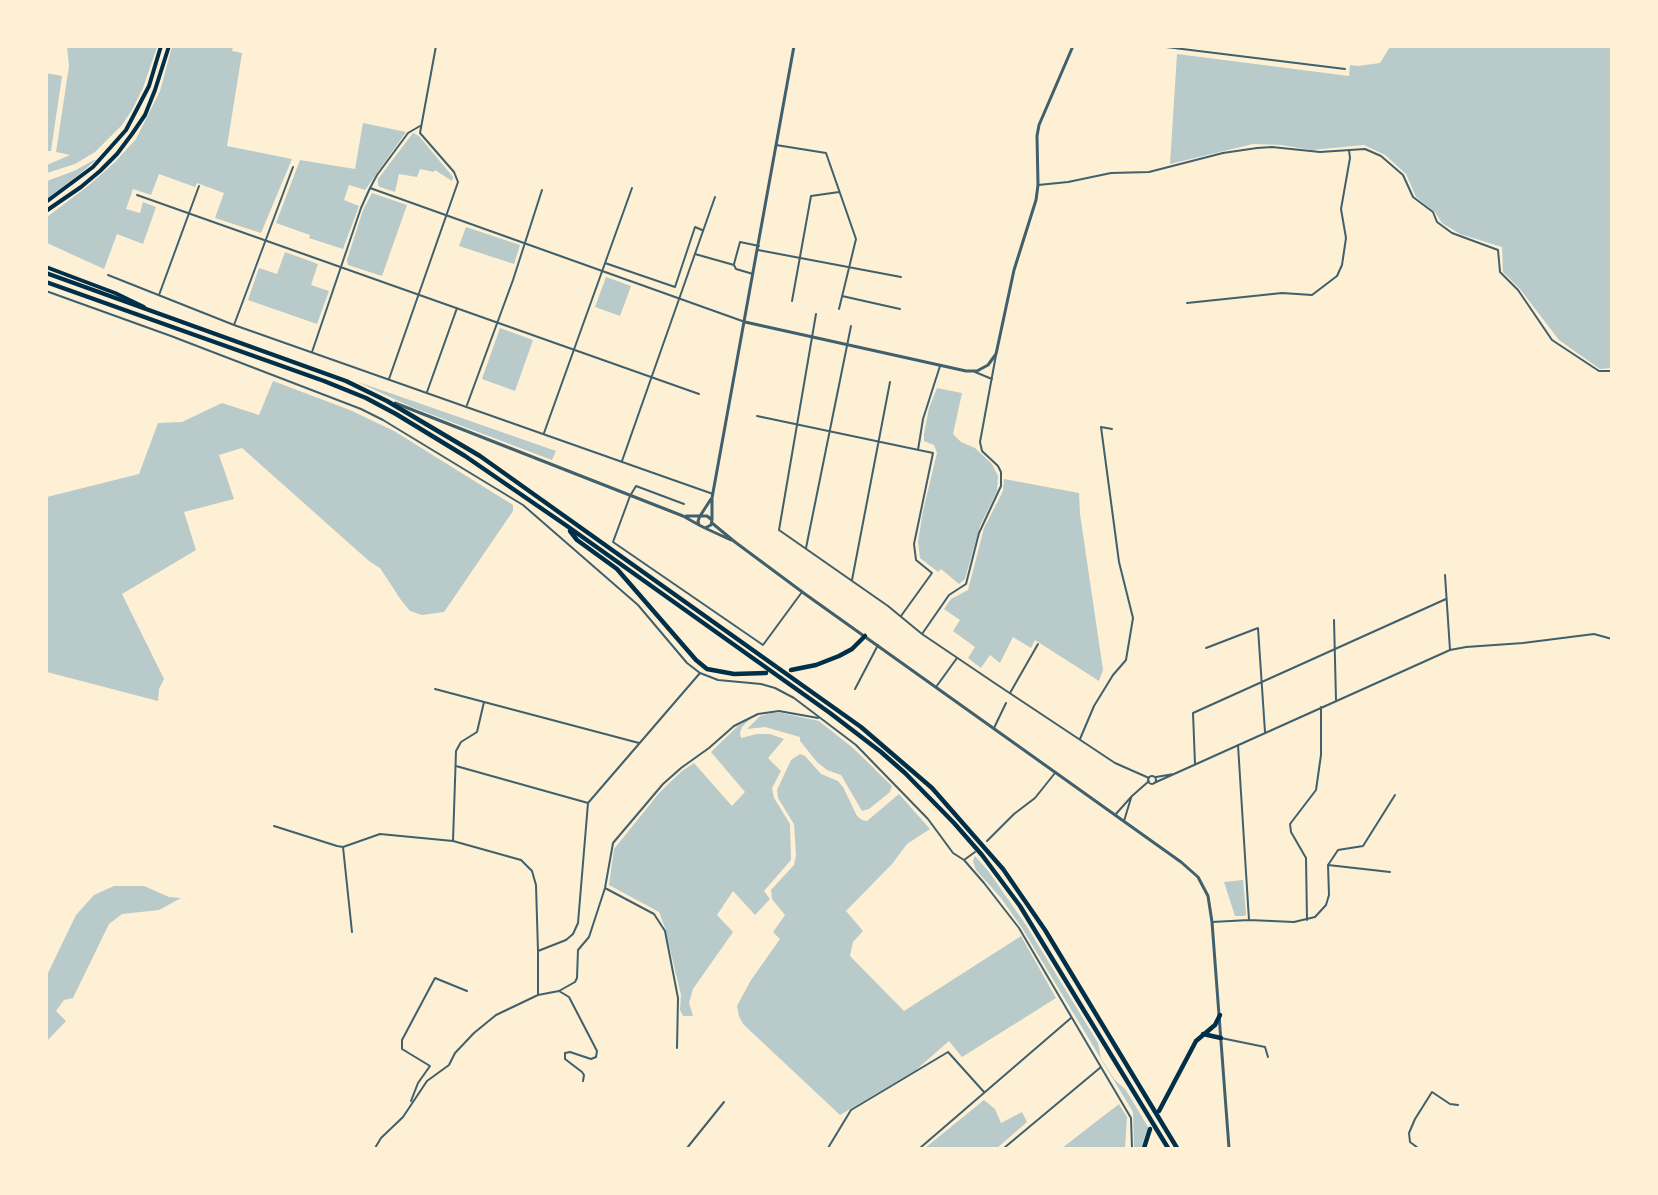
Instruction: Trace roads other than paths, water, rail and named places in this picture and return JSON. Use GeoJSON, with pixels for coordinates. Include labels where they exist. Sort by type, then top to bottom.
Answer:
{"type":"FeatureCollection","features":[{"type":"Feature","properties":{"kind":"main road"},"geometry":{"type":"LineString","coordinates":[[46,202],[93,167],[126,130],[149,86],[162,46]]}},
{"type":"Feature","properties":{"kind":"main road"},"geometry":{"type":"LineString","coordinates":[[46,212],[100,171],[132,134],[145,115],[169,46]]}},
{"type":"Feature","properties":{"kind":"main road"},"geometry":{"type":"LineString","coordinates":[[46,267],[115,293],[156,312]]}},
{"type":"Feature","properties":{"kind":"main road"},"geometry":{"type":"LineString","coordinates":[[46,273],[336,377],[387,401],[480,456],[834,706],[932,788],[988,850],[1045,930],[1177,1149]]}},
{"type":"Feature","properties":{"kind":"main road"},"geometry":{"type":"LineString","coordinates":[[46,282],[324,381],[366,399],[438,438],[567,526],[830,713],[889,759],[933,801],[982,855],[1020,906],[1168,1149]]}},
{"type":"Feature","properties":{"kind":"main road"},"geometry":{"type":"LineString","coordinates":[[567,526],[577,540],[617,569],[696,660],[707,669],[721,673],[766,673]]}},
{"type":"Feature","properties":{"kind":"main road"},"geometry":{"type":"LineString","coordinates":[[790,670],[816,665],[839,656],[852,649],[865,636]]}},
{"type":"Feature","properties":{"kind":"main road"},"geometry":{"type":"LineString","coordinates":[[1159,1111],[1188,1053],[1196,1041],[1215,1024],[1220,1015]]}},
{"type":"Feature","properties":{"kind":"main road"},"geometry":{"type":"LineString","coordinates":[[1202,1035],[1221,1038]]}},
{"type":"Feature","properties":{"kind":"main road"},"geometry":{"type":"LineString","coordinates":[[1144,1149],[1150,1129]]}},
{"type":"Feature","properties":{"kind":"street"},"geometry":{"type":"LineString","coordinates":[[389,379],[458,182],[457,176],[420,133],[436,46]]}},
{"type":"Feature","properties":{"kind":"street"},"geometry":{"type":"LineString","coordinates":[[705,528],[710,526],[712,521],[713,496],[794,46]]}},
{"type":"Feature","properties":{"kind":"street"},"geometry":{"type":"LineString","coordinates":[[922,634],[949,596],[966,584],[980,533],[1001,486],[1002,479],[998,466],[982,451],[980,442],[1014,270],[1033,213],[1038,185],[1037,136],[1039,125],[1073,46]]}},
{"type":"Feature","properties":{"kind":"street"},"geometry":{"type":"LineString","coordinates":[[1158,46],[1344,69]]}},
{"type":"Feature","properties":{"kind":"street"},"geometry":{"type":"LineString","coordinates":[[312,352],[361,208],[370,188],[408,133],[421,126]]}},
{"type":"Feature","properties":{"kind":"street"},"geometry":{"type":"LineString","coordinates":[[776,145],[826,153],[856,238],[839,309]]}},
{"type":"Feature","properties":{"kind":"street"},"geometry":{"type":"LineString","coordinates":[[1038,185],[1111,173],[1159,170],[1223,153],[1257,148],[1272,147],[1311,152],[1365,149],[1381,156],[1403,175],[1413,197],[1433,212],[1437,222],[1452,233],[1498,250],[1500,272],[1518,290],[1552,340],[1599,371],[1611,370]]}},
{"type":"Feature","properties":{"kind":"street"},"geometry":{"type":"LineString","coordinates":[[1187,303],[1282,293],[1312,295],[1337,276],[1342,265],[1346,238],[1341,208],[1350,158],[1349,150]]}},
{"type":"Feature","properties":{"kind":"street"},"geometry":{"type":"LineString","coordinates":[[234,325],[293,167]]}},
{"type":"Feature","properties":{"kind":"street"},"geometry":{"type":"LineString","coordinates":[[159,295],[199,186]]}},
{"type":"Feature","properties":{"kind":"street"},"geometry":{"type":"LineString","coordinates":[[370,188],[744,322],[973,371],[992,379]]}},
{"type":"Feature","properties":{"kind":"street"},"geometry":{"type":"LineString","coordinates":[[544,433],[632,188]]}},
{"type":"Feature","properties":{"kind":"street"},"geometry":{"type":"LineString","coordinates":[[467,406],[542,190]]}},
{"type":"Feature","properties":{"kind":"street"},"geometry":{"type":"LineString","coordinates":[[792,301],[811,196],[840,192]]}},
{"type":"Feature","properties":{"kind":"street"},"geometry":{"type":"LineString","coordinates":[[137,195],[699,394]]}},
{"type":"Feature","properties":{"kind":"street"},"geometry":{"type":"LineString","coordinates":[[622,461],[715,197]]}},
{"type":"Feature","properties":{"kind":"street"},"geometry":{"type":"LineString","coordinates":[[605,263],[675,287],[695,227],[704,230]]}},
{"type":"Feature","properties":{"kind":"street"},"geometry":{"type":"LineString","coordinates":[[734,265],[740,242],[800,258],[901,277]]}},
{"type":"Feature","properties":{"kind":"street"},"geometry":{"type":"LineString","coordinates":[[695,254],[734,265],[736,269],[754,274]]}},
{"type":"Feature","properties":{"kind":"street"},"geometry":{"type":"LineString","coordinates":[[108,275],[234,325],[544,433],[713,496]]}},
{"type":"Feature","properties":{"kind":"street"},"geometry":{"type":"LineString","coordinates":[[46,291],[183,340],[361,409],[383,420],[523,505],[638,605],[687,663],[700,673],[718,680],[761,684],[775,688],[794,698],[856,745],[928,819],[953,854],[963,860],[1019,928],[1131,1118],[1132,1149]]}},
{"type":"Feature","properties":{"kind":"street"},"geometry":{"type":"LineString","coordinates":[[842,296],[900,309]]}},
{"type":"Feature","properties":{"kind":"street"},"geometry":{"type":"LineString","coordinates":[[427,392],[457,308]]}},
{"type":"Feature","properties":{"kind":"street"},"geometry":{"type":"LineString","coordinates":[[816,314],[778,530],[852,580],[922,634],[1114,762],[1149,779],[1153,784]]}},
{"type":"Feature","properties":{"kind":"street"},"geometry":{"type":"LineString","coordinates":[[806,548],[851,326]]}},
{"type":"Feature","properties":{"kind":"street"},"geometry":{"type":"LineString","coordinates":[[973,371],[988,365],[996,354]]}},
{"type":"Feature","properties":{"kind":"street"},"geometry":{"type":"LineString","coordinates":[[918,450],[923,419],[941,365]]}},
{"type":"Feature","properties":{"kind":"street"},"geometry":{"type":"LineString","coordinates":[[852,580],[890,382]]}},
{"type":"Feature","properties":{"kind":"street"},"geometry":{"type":"LineString","coordinates":[[387,401],[683,516],[735,542]]}},
{"type":"Feature","properties":{"kind":"street"},"geometry":{"type":"LineString","coordinates":[[758,416],[933,453],[914,544],[916,560],[932,573],[901,616]]}},
{"type":"Feature","properties":{"kind":"street"},"geometry":{"type":"LineString","coordinates":[[1080,739],[1094,706],[1113,675],[1126,660],[1133,618],[1117,550],[1101,427],[1112,429]]}},
{"type":"Feature","properties":{"kind":"street"},"geometry":{"type":"LineString","coordinates":[[684,504],[636,486],[613,542],[763,645],[802,592]]}},
{"type":"Feature","properties":{"kind":"street"},"geometry":{"type":"LineString","coordinates":[[699,525],[698,520],[713,496]]}},
{"type":"Feature","properties":{"kind":"street"},"geometry":{"type":"LineString","coordinates":[[683,516],[704,515],[735,542],[802,592],[1056,772],[1181,862],[1198,877],[1208,896],[1212,922],[1229,1149]]}},
{"type":"Feature","properties":{"kind":"street"},"geometry":{"type":"LineString","coordinates":[[1445,575],[1450,650]]}},
{"type":"Feature","properties":{"kind":"street"},"geometry":{"type":"LineString","coordinates":[[1195,764],[1193,713],[1446,599]]}},
{"type":"Feature","properties":{"kind":"street"},"geometry":{"type":"LineString","coordinates":[[1334,620],[1336,700]]}},
{"type":"Feature","properties":{"kind":"street"},"geometry":{"type":"LineString","coordinates":[[1206,648],[1258,628],[1265,732]]}},
{"type":"Feature","properties":{"kind":"street"},"geometry":{"type":"LineString","coordinates":[[1141,788],[1450,650],[1469,646],[1512,644],[1594,634],[1611,639]]}},
{"type":"Feature","properties":{"kind":"street"},"geometry":{"type":"LineString","coordinates":[[1010,693],[1038,644]]}},
{"type":"Feature","properties":{"kind":"street"},"geometry":{"type":"LineString","coordinates":[[855,689],[878,645]]}},
{"type":"Feature","properties":{"kind":"street"},"geometry":{"type":"LineString","coordinates":[[936,687],[957,657]]}},
{"type":"Feature","properties":{"kind":"street"},"geometry":{"type":"LineString","coordinates":[[538,951],[566,940],[577,930],[588,803],[700,673]]}},
{"type":"Feature","properties":{"kind":"street"},"geometry":{"type":"LineString","coordinates":[[435,689],[639,742]]}},
{"type":"Feature","properties":{"kind":"street"},"geometry":{"type":"LineString","coordinates":[[453,842],[458,746],[477,732],[484,702]]}},
{"type":"Feature","properties":{"kind":"street"},"geometry":{"type":"LineString","coordinates":[[994,728],[1006,703]]}},
{"type":"Feature","properties":{"kind":"street"},"geometry":{"type":"LineString","coordinates":[[1307,920],[1306,858],[1291,832],[1290,825],[1316,790],[1320,755],[1320,707]]}},
{"type":"Feature","properties":{"kind":"street"},"geometry":{"type":"LineString","coordinates":[[410,1104],[428,1081],[449,1065],[455,1053],[496,1015],[538,995],[571,986],[578,978],[578,950],[589,937],[606,888],[613,843],[663,784],[735,726],[766,711],[790,712],[821,719]]}},
{"type":"Feature","properties":{"kind":"street"},"geometry":{"type":"LineString","coordinates":[[1238,745],[1241,780],[1240,810],[1245,833],[1249,920]]}},
{"type":"Feature","properties":{"kind":"street"},"geometry":{"type":"LineString","coordinates":[[456,766],[588,803]]}},
{"type":"Feature","properties":{"kind":"street"},"geometry":{"type":"LineString","coordinates":[[987,841],[1014,814],[1035,798],[1056,772]]}},
{"type":"Feature","properties":{"kind":"street"},"geometry":{"type":"LineString","coordinates":[[1115,815],[1149,779],[1177,773]]}},
{"type":"Feature","properties":{"kind":"street"},"geometry":{"type":"LineString","coordinates":[[1153,784],[1156,780],[1154,777]]}},
{"type":"Feature","properties":{"kind":"street"},"geometry":{"type":"LineString","coordinates":[[1212,922],[1249,920],[1280,922],[1307,920],[1315,917],[1326,905],[1329,894],[1328,866],[1338,850],[1362,846],[1395,795]]}},
{"type":"Feature","properties":{"kind":"street"},"geometry":{"type":"LineString","coordinates":[[1124,821],[1132,796]]}},
{"type":"Feature","properties":{"kind":"street"},"geometry":{"type":"LineString","coordinates":[[274,826],[343,847],[380,834],[453,842],[514,856],[528,864],[537,885],[538,995]]}},
{"type":"Feature","properties":{"kind":"street"},"geometry":{"type":"LineString","coordinates":[[343,847],[352,932]]}},
{"type":"Feature","properties":{"kind":"street"},"geometry":{"type":"LineString","coordinates":[[963,860],[975,852]]}},
{"type":"Feature","properties":{"kind":"street"},"geometry":{"type":"LineString","coordinates":[[1328,866],[1390,872]]}},
{"type":"Feature","properties":{"kind":"street"},"geometry":{"type":"LineString","coordinates":[[606,888],[654,914],[665,931],[678,998],[677,1048]]}},
{"type":"Feature","properties":{"kind":"street"},"geometry":{"type":"LineString","coordinates":[[375,1149],[381,1138],[403,1117],[418,1083],[430,1066],[402,1049],[402,1040],[435,978],[467,991]]}},
{"type":"Feature","properties":{"kind":"street"},"geometry":{"type":"LineString","coordinates":[[559,991],[569,997],[597,1051],[596,1057],[591,1059],[570,1052],[566,1053],[565,1059],[582,1072],[583,1081]]}},
{"type":"Feature","properties":{"kind":"street"},"geometry":{"type":"LineString","coordinates":[[920,1149],[1071,1018]]}},
{"type":"Feature","properties":{"kind":"street"},"geometry":{"type":"LineString","coordinates":[[1221,1038],[1265,1047],[1268,1057]]}},
{"type":"Feature","properties":{"kind":"street"},"geometry":{"type":"LineString","coordinates":[[828,1149],[851,1110],[948,1052],[984,1092]]}},
{"type":"Feature","properties":{"kind":"street"},"geometry":{"type":"LineString","coordinates":[[1004,1149],[1101,1067]]}},
{"type":"Feature","properties":{"kind":"street"},"geometry":{"type":"LineString","coordinates":[[1418,1149],[1410,1142],[1409,1133],[1432,1092],[1450,1104],[1458,1105]]}},
{"type":"Feature","properties":{"kind":"street"},"geometry":{"type":"LineString","coordinates":[[687,1149],[724,1102]]}}]}
